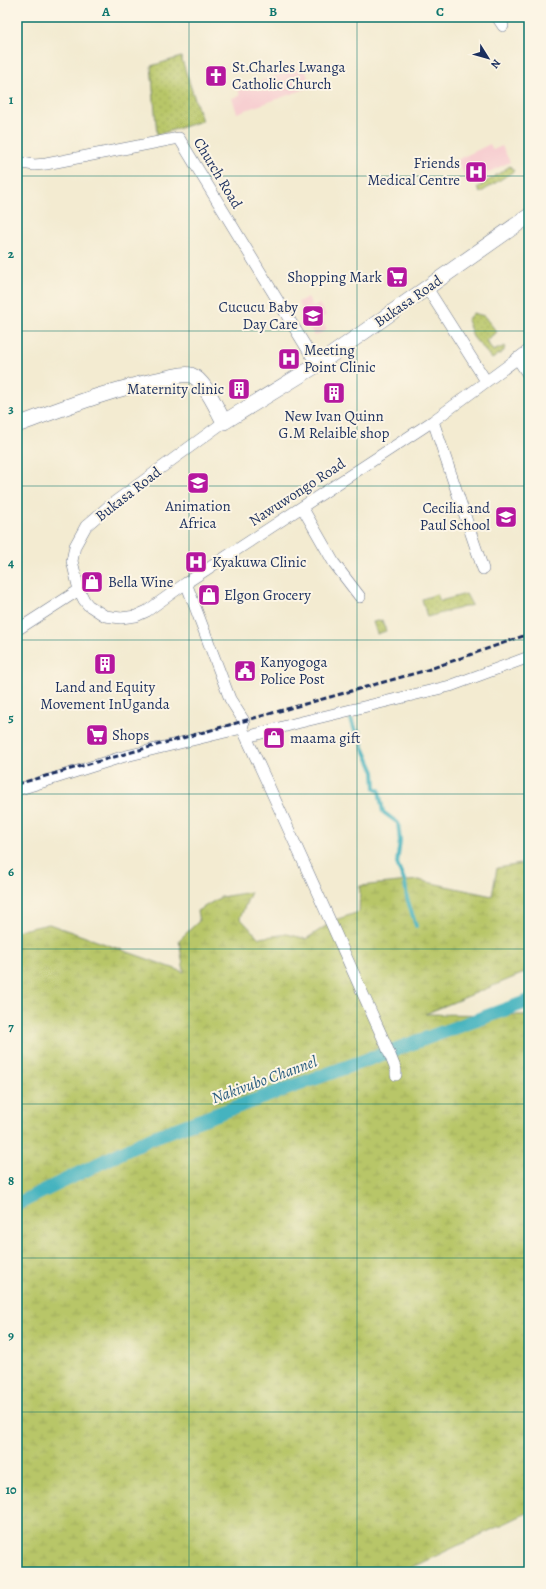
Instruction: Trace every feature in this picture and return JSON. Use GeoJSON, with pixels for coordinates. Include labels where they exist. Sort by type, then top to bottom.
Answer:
{"type":"FeatureCollection","features":[{"type":"Feature","properties":{"kind":"street","name":"Church Road"},"geometry":{"type":"LineString","coordinates":[[17,162],[34,165],[46,164],[179,138],[317,364]]}},
{"type":"Feature","properties":{"kind":"street","name":"Bukasa Road"},"geometry":{"type":"LineString","coordinates":[[79,590],[72,561],[75,546],[86,526],[109,506],[224,422],[317,364],[529,216]]}},
{"type":"Feature","properties":{"kind":"street"},"geometry":{"type":"LineString","coordinates":[[427,288],[486,381]]}},
{"type":"Feature","properties":{"kind":"street","name":"Nawuwongo Road"},"geometry":{"type":"LineString","coordinates":[[79,590],[84,600],[104,616],[121,618],[136,616],[433,421],[529,350]]}},
{"type":"Feature","properties":{"kind":"street"},"geometry":{"type":"LineString","coordinates":[[517,358],[529,376]]}},
{"type":"Feature","properties":{"kind":"street"},"geometry":{"type":"LineString","coordinates":[[17,425],[102,394],[152,381],[184,375],[190,375],[201,383],[224,422]]}},
{"type":"Feature","properties":{"kind":"street"},"geometry":{"type":"LineString","coordinates":[[433,421],[484,569]]}},
{"type":"Feature","properties":{"kind":"street"},"geometry":{"type":"LineString","coordinates":[[302,507],[334,563],[360,597]]}},
{"type":"Feature","properties":{"kind":"street"},"geometry":{"type":"LineString","coordinates":[[186,583],[230,699],[244,721],[244,733],[310,874],[386,1045],[396,1073]]}},
{"type":"Feature","properties":{"kind":"street"},"geometry":{"type":"LineString","coordinates":[[17,630],[79,590]]}},
{"type":"Feature","properties":{"kind":"street"},"geometry":{"type":"LineString","coordinates":[[17,790],[122,757],[297,723],[450,686],[529,657]]}},
{"type":"Feature","properties":{"kind":"shaded area"},"geometry":{"type":"Polygon","coordinates":[[[304,66],[311,87],[237,113],[232,98],[240,96],[238,89],[304,66]]]}},
{"type":"Feature","properties":{"kind":"shaded area","name":"Friends Medical Centre"},"geometry":{"type":"Polygon","coordinates":[[[490,144],[493,150],[502,146],[510,162],[468,182],[457,160],[490,144]]]}},
{"type":"Feature","properties":{"kind":"shaded area","name":"Cucucu Baby Day Care"},"geometry":{"type":"Polygon","coordinates":[[[308,297],[313,307],[319,304],[326,315],[321,318],[327,330],[314,336],[307,323],[304,324],[300,317],[304,314],[298,302],[308,297]]]}},
{"type":"Feature","properties":{"kind":"shaded area","name":"Meeting Point Clinic"},"geometry":{"type":"Polygon","coordinates":[[[294,351],[299,360],[283,368],[278,359],[294,351]]]}},
{"type":"Feature","properties":{"kind":"green space"},"geometry":{"type":"Polygon","coordinates":[[[181,57],[202,121],[157,135],[151,66],[181,57]]]}},
{"type":"Feature","properties":{"kind":"green space"},"geometry":{"type":"Polygon","coordinates":[[[510,166],[514,171],[480,193],[477,188],[510,166]]]}},
{"type":"Feature","properties":{"kind":"green space"},"geometry":{"type":"Polygon","coordinates":[[[473,313],[484,316],[497,332],[486,340],[493,351],[505,346],[504,351],[492,359],[473,337],[467,320],[473,313]]]}},
{"type":"Feature","properties":{"kind":"green space"},"geometry":{"type":"Polygon","coordinates":[[[437,594],[440,601],[466,594],[472,605],[427,617],[422,599],[437,594]]]}},
{"type":"Feature","properties":{"kind":"green space"},"geometry":{"type":"Polygon","coordinates":[[[382,620],[386,631],[377,634],[373,622],[382,620]]]}},
{"type":"Feature","properties":{"kind":"green space"},"geometry":{"type":"Polygon","coordinates":[[[527,863],[529,864],[529,971],[425,1014],[529,1015],[529,1512],[402,1572],[17,1572],[17,931],[49,924],[184,972],[179,940],[199,921],[197,911],[221,897],[251,892],[240,918],[259,938],[287,934],[306,939],[335,920],[359,912],[360,886],[418,880],[492,896],[497,868],[527,863]]]}},
{"type":"Feature","properties":{"kind":"waterway"},"geometry":{"type":"LineString","coordinates":[[351,719],[355,731],[360,732],[360,739],[374,772],[375,788],[379,790],[383,812],[398,823],[400,841],[397,863],[405,882],[407,898],[416,926]]}},
{"type":"Feature","properties":{"kind":"waterway","name":"Nakivubo Channel"},"geometry":{"type":"LineString","coordinates":[[17,1204],[151,1138],[529,1001]]}},
{"type":"Feature","properties":{"kind":"railway"},"geometry":{"type":"LineString","coordinates":[[17,784],[427,670],[529,634]]}},
{"type":"Feature","properties":{"kind":"place","name":"St.Charles Lwanga Catholic Church"},"geometry":{"type":"Point","coordinates":[216,76]}},
{"type":"Feature","properties":{"kind":"place","name":"Friends Medical Centre"},"geometry":{"type":"Point","coordinates":[476,172]}},
{"type":"Feature","properties":{"kind":"place","name":"Shopping Mark"},"geometry":{"type":"Point","coordinates":[397,277]}},
{"type":"Feature","properties":{"kind":"place","name":"Cucucu Baby Day Care"},"geometry":{"type":"Point","coordinates":[313,316]}},
{"type":"Feature","properties":{"kind":"place","name":"Meeting Point Clinic"},"geometry":{"type":"Point","coordinates":[289,359]}},
{"type":"Feature","properties":{"kind":"place","name":"Maternity clinic"},"geometry":{"type":"Point","coordinates":[239,389]}},
{"type":"Feature","properties":{"kind":"place","name":"New Ivan Quinn G.M Relaible shop"},"geometry":{"type":"Point","coordinates":[334,393]}},
{"type":"Feature","properties":{"kind":"place","name":"Animation Africa"},"geometry":{"type":"Point","coordinates":[198,483]}},
{"type":"Feature","properties":{"kind":"place","name":"Cecilia and Paul School"},"geometry":{"type":"Point","coordinates":[506,517]}},
{"type":"Feature","properties":{"kind":"place","name":"Kyakuwa Clinic"},"geometry":{"type":"Point","coordinates":[196,562]}},
{"type":"Feature","properties":{"kind":"place","name":"Bella Wine"},"geometry":{"type":"Point","coordinates":[92,582]}},
{"type":"Feature","properties":{"kind":"place","name":"Elgon Grocery"},"geometry":{"type":"Point","coordinates":[209,595]}},
{"type":"Feature","properties":{"kind":"place","name":"Land and Equity Movement InUganda"},"geometry":{"type":"Point","coordinates":[105,664]}},
{"type":"Feature","properties":{"kind":"place","name":"Kanyogoga Police Post"},"geometry":{"type":"Point","coordinates":[245,671]}},
{"type":"Feature","properties":{"kind":"place","name":"Shops"},"geometry":{"type":"Point","coordinates":[97,735]}},
{"type":"Feature","properties":{"kind":"place","name":"maama gift"},"geometry":{"type":"Point","coordinates":[274,738]}}]}
